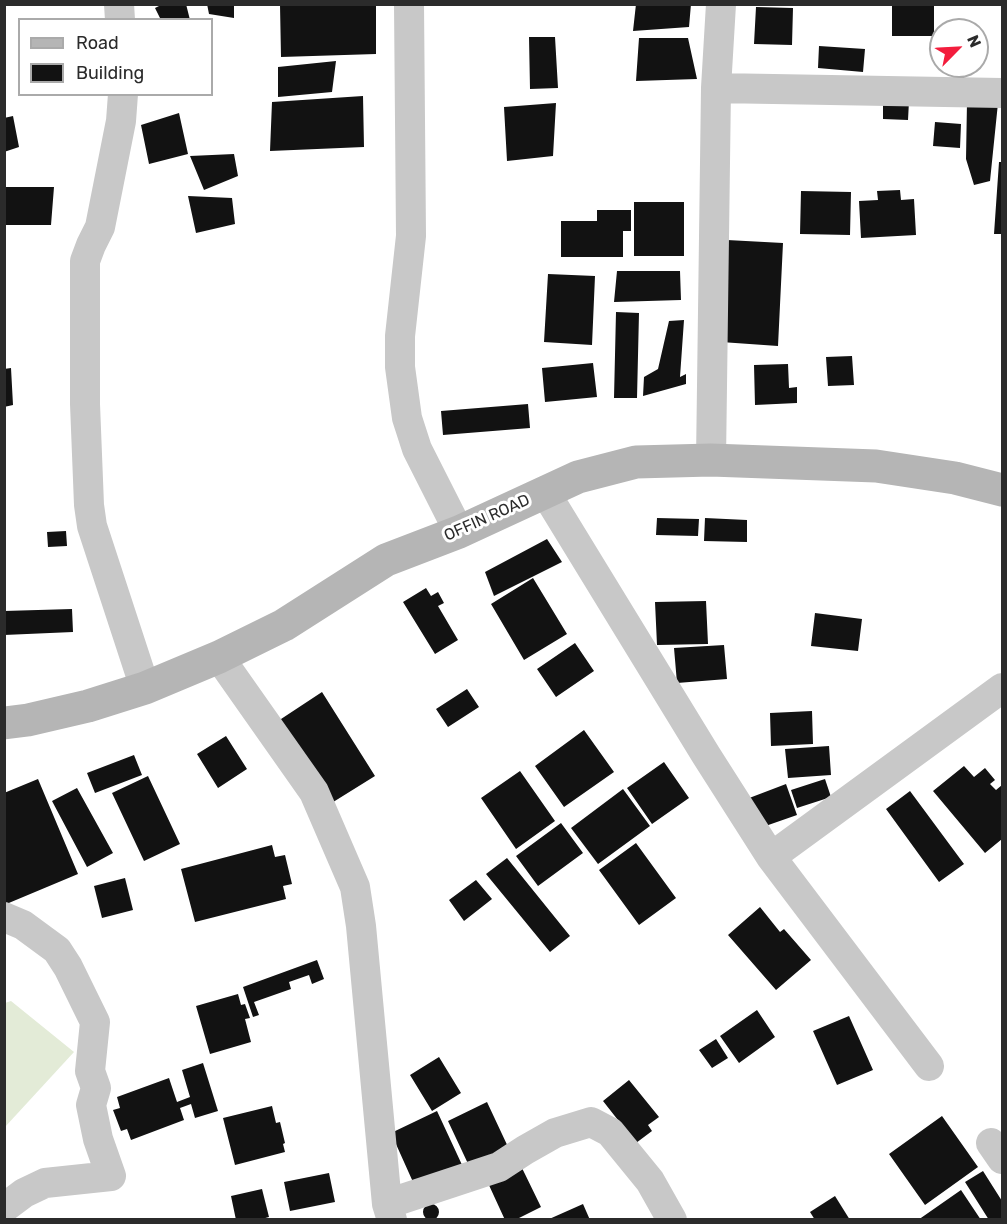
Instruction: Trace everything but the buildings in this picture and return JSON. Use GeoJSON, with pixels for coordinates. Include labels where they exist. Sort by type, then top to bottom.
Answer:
{"type":"FeatureCollection","features":[{"type":"Feature","properties":{"kind":"street"},"geometry":{"type":"LineString","coordinates":[[409,4],[411,236],[400,336],[400,367],[407,418],[417,448],[459,532]]}},
{"type":"Feature","properties":{"kind":"street"},"geometry":{"type":"LineString","coordinates":[[711,460],[716,88],[721,4]]}},
{"type":"Feature","properties":{"kind":"street"},"geometry":{"type":"LineString","coordinates":[[716,88],[1002,93]]}},
{"type":"Feature","properties":{"kind":"street"},"geometry":{"type":"LineString","coordinates":[[123,96],[122,122],[100,227],[91,244],[86,261],[85,404],[88,494],[92,526],[145,688]]}},
{"type":"Feature","properties":{"kind":"street","name":"OFFIN ROAD"},"geometry":{"type":"LineString","coordinates":[[4,723],[28,720],[145,688],[219,657],[284,625],[386,560],[459,532],[578,477],[636,462],[711,460],[876,466],[955,478],[1002,490]]}},
{"type":"Feature","properties":{"kind":"street"},"geometry":{"type":"LineString","coordinates":[[545,492],[771,857],[929,1066]]}},
{"type":"Feature","properties":{"kind":"street"},"geometry":{"type":"LineString","coordinates":[[219,657],[314,792],[355,887],[361,926],[389,1212],[499,1167],[555,1133],[591,1122],[610,1132],[650,1181],[672,1220]]}},
{"type":"Feature","properties":{"kind":"street"},"geometry":{"type":"LineString","coordinates":[[771,857],[1002,688]]}},
{"type":"Feature","properties":{"kind":"street"},"geometry":{"type":"LineString","coordinates":[[4,917],[23,925],[57,950],[95,1022],[90,1071],[96,1088],[91,1105],[98,1139],[111,1176],[45,1183],[24,1193],[4,1208]]}},
{"type":"Feature","properties":{"kind":"green space"},"geometry":{"type":"Polygon","coordinates":[[[11,1001],[74,1052],[5,1127],[5,1003],[11,1001]]]}}]}
